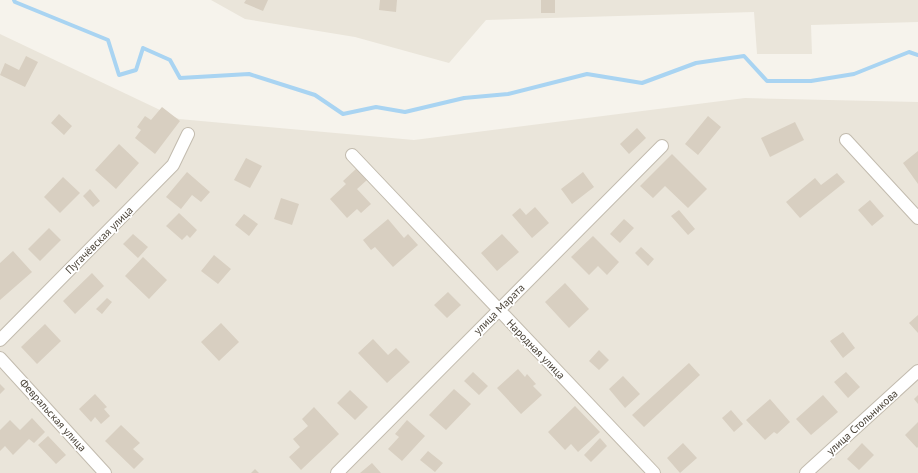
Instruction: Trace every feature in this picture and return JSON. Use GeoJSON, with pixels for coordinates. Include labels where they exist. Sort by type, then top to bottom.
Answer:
{"type":"FeatureCollection","features":[{"type":"Feature","properties":{"kind":"street","name":"Пугачёвская улица"},"geometry":{"type":"LineString","coordinates":[[0,340],[173,165],[188,134]]}},
{"type":"Feature","properties":{"kind":"street"},"geometry":{"type":"LineString","coordinates":[[846,140],[918,218]]}},
{"type":"Feature","properties":{"kind":"street","name":"улица Марата"},"geometry":{"type":"LineString","coordinates":[[337,473],[662,146]]}},
{"type":"Feature","properties":{"kind":"street","name":"Народная улица"},"geometry":{"type":"LineString","coordinates":[[352,156],[654,473]]}},
{"type":"Feature","properties":{"kind":"street","name":"Февральская улица"},"geometry":{"type":"LineString","coordinates":[[0,358],[105,473]]}},
{"type":"Feature","properties":{"kind":"street","name":"улица Стольникова"},"geometry":{"type":"LineString","coordinates":[[806,473],[918,371]]}},
{"type":"Feature","properties":{"kind":"shaded area"},"geometry":{"type":"Polygon","coordinates":[[[211,0],[918,0],[918,22],[811,25],[812,54],[757,54],[754,12],[486,20],[449,63],[355,37],[245,19],[211,0]]]}},
{"type":"Feature","properties":{"kind":"shaded area"},"geometry":{"type":"Polygon","coordinates":[[[0,34],[179,119],[414,140],[745,98],[918,102],[918,473],[0,473],[0,34]]]}},
{"type":"Feature","properties":{"kind":"building"},"geometry":{"type":"Polygon","coordinates":[[[246,0],[268,0],[263,11],[244,3],[246,0]]]}},
{"type":"Feature","properties":{"kind":"building"},"geometry":{"type":"Polygon","coordinates":[[[380,0],[397,0],[396,12],[379,10],[380,0]]]}},
{"type":"Feature","properties":{"kind":"building"},"geometry":{"type":"Polygon","coordinates":[[[541,0],[555,0],[555,13],[541,13],[541,0]]]}},
{"type":"Feature","properties":{"kind":"building"},"geometry":{"type":"Polygon","coordinates":[[[26,56],[38,62],[25,87],[0,75],[5,63],[19,70],[26,56]]]}},
{"type":"Feature","properties":{"kind":"building"},"geometry":{"type":"Polygon","coordinates":[[[162,107],[180,121],[155,154],[135,138],[141,130],[137,127],[145,116],[151,120],[162,107]]]}},
{"type":"Feature","properties":{"kind":"building"},"geometry":{"type":"Polygon","coordinates":[[[59,114],[72,126],[64,135],[51,123],[59,114]]]}},
{"type":"Feature","properties":{"kind":"building"},"geometry":{"type":"Polygon","coordinates":[[[708,116],[721,127],[698,155],[685,144],[708,116]]]}},
{"type":"Feature","properties":{"kind":"building"},"geometry":{"type":"Polygon","coordinates":[[[795,122],[804,140],[770,157],[761,138],[795,122]]]}},
{"type":"Feature","properties":{"kind":"building"},"geometry":{"type":"Polygon","coordinates":[[[637,128],[646,138],[629,154],[620,144],[637,128]]]}},
{"type":"Feature","properties":{"kind":"building"},"geometry":{"type":"Polygon","coordinates":[[[119,144],[139,163],[116,189],[95,170],[119,144]]]}},
{"type":"Feature","properties":{"kind":"building"},"geometry":{"type":"Polygon","coordinates":[[[918,151],[918,184],[903,163],[918,151]]]}},
{"type":"Feature","properties":{"kind":"building"},"geometry":{"type":"Polygon","coordinates":[[[672,154],[707,189],[688,208],[665,186],[653,198],[640,186],[672,154]]]}},
{"type":"Feature","properties":{"kind":"building"},"geometry":{"type":"Polygon","coordinates":[[[246,158],[262,166],[250,188],[234,180],[246,158]]]}},
{"type":"Feature","properties":{"kind":"building"},"geometry":{"type":"Polygon","coordinates":[[[357,168],[367,180],[357,189],[371,204],[361,213],[357,209],[347,218],[330,199],[346,184],[343,181],[357,168]]]}},
{"type":"Feature","properties":{"kind":"building"},"geometry":{"type":"Polygon","coordinates":[[[187,172],[210,192],[201,202],[192,195],[181,209],[166,197],[187,172]]]}},
{"type":"Feature","properties":{"kind":"building"},"geometry":{"type":"Polygon","coordinates":[[[583,172],[594,187],[572,204],[561,189],[583,172]]]}},
{"type":"Feature","properties":{"kind":"building"},"geometry":{"type":"Polygon","coordinates":[[[837,173],[845,182],[800,218],[786,202],[815,178],[821,185],[837,173]]]}},
{"type":"Feature","properties":{"kind":"building"},"geometry":{"type":"Polygon","coordinates":[[[63,177],[80,193],[60,213],[44,197],[63,177]]]}},
{"type":"Feature","properties":{"kind":"building"},"geometry":{"type":"Polygon","coordinates":[[[90,189],[100,201],[93,207],[83,196],[90,189]]]}},
{"type":"Feature","properties":{"kind":"building"},"geometry":{"type":"Polygon","coordinates":[[[281,198],[299,204],[292,225],[274,219],[281,198]]]}},
{"type":"Feature","properties":{"kind":"building"},"geometry":{"type":"Polygon","coordinates":[[[870,200],[884,216],[872,226],[858,210],[870,200]]]}},
{"type":"Feature","properties":{"kind":"building"},"geometry":{"type":"Polygon","coordinates":[[[535,207],[549,223],[532,238],[512,215],[520,208],[526,215],[535,207]]]}},
{"type":"Feature","properties":{"kind":"building"},"geometry":{"type":"Polygon","coordinates":[[[679,210],[695,229],[688,235],[671,216],[679,210]]]}},
{"type":"Feature","properties":{"kind":"building"},"geometry":{"type":"Polygon","coordinates":[[[179,213],[197,230],[190,238],[187,235],[182,240],[166,226],[179,213]]]}},
{"type":"Feature","properties":{"kind":"building"},"geometry":{"type":"Polygon","coordinates":[[[244,214],[258,224],[249,236],[235,225],[244,214]]]}},
{"type":"Feature","properties":{"kind":"building"},"geometry":{"type":"Polygon","coordinates":[[[388,219],[404,238],[408,234],[418,245],[393,267],[375,247],[371,250],[363,240],[388,219]]]}},
{"type":"Feature","properties":{"kind":"building"},"geometry":{"type":"Polygon","coordinates":[[[624,219],[634,228],[620,243],[610,234],[624,219]]]}},
{"type":"Feature","properties":{"kind":"building"},"geometry":{"type":"Polygon","coordinates":[[[49,228],[61,240],[40,261],[28,249],[49,228]]]}},
{"type":"Feature","properties":{"kind":"building"},"geometry":{"type":"Polygon","coordinates":[[[133,234],[148,247],[138,258],[123,244],[133,234]]]}},
{"type":"Feature","properties":{"kind":"building"},"geometry":{"type":"Polygon","coordinates":[[[502,234],[519,252],[497,271],[481,253],[502,234]]]}},
{"type":"Feature","properties":{"kind":"building"},"geometry":{"type":"Polygon","coordinates":[[[593,236],[619,262],[607,275],[598,266],[589,275],[571,257],[593,236]]]}},
{"type":"Feature","properties":{"kind":"building"},"geometry":{"type":"Polygon","coordinates":[[[641,247],[654,259],[648,266],[635,253],[641,247]]]}},
{"type":"Feature","properties":{"kind":"building"},"geometry":{"type":"Polygon","coordinates":[[[13,251],[32,272],[0,300],[0,263],[13,251]]]}},
{"type":"Feature","properties":{"kind":"building"},"geometry":{"type":"Polygon","coordinates":[[[214,255],[231,269],[218,284],[201,271],[214,255]]]}},
{"type":"Feature","properties":{"kind":"building"},"geometry":{"type":"Polygon","coordinates":[[[143,257],[167,280],[149,299],[125,276],[143,257]]]}},
{"type":"Feature","properties":{"kind":"building"},"geometry":{"type":"Polygon","coordinates":[[[92,273],[104,286],[75,314],[63,301],[92,273]]]}},
{"type":"Feature","properties":{"kind":"building"},"geometry":{"type":"Polygon","coordinates":[[[565,283],[589,309],[569,328],[545,302],[565,283]]]}},
{"type":"Feature","properties":{"kind":"building"},"geometry":{"type":"Polygon","coordinates":[[[448,292],[461,305],[447,318],[434,305],[448,292]]]}},
{"type":"Feature","properties":{"kind":"building"},"geometry":{"type":"Polygon","coordinates":[[[107,298],[112,302],[102,314],[96,309],[107,298]]]}},
{"type":"Feature","properties":{"kind":"building"},"geometry":{"type":"Polygon","coordinates":[[[918,315],[918,333],[909,323],[918,315]]]}},
{"type":"Feature","properties":{"kind":"building"},"geometry":{"type":"Polygon","coordinates":[[[221,323],[239,342],[219,361],[201,342],[221,323]]]}},
{"type":"Feature","properties":{"kind":"building"},"geometry":{"type":"Polygon","coordinates":[[[45,324],[61,341],[37,364],[21,347],[45,324]]]}},
{"type":"Feature","properties":{"kind":"building"},"geometry":{"type":"Polygon","coordinates":[[[843,332],[855,348],[843,358],[830,341],[843,332]]]}},
{"type":"Feature","properties":{"kind":"building"},"geometry":{"type":"Polygon","coordinates":[[[373,339],[388,355],[396,348],[410,362],[387,383],[358,353],[373,339]]]}},
{"type":"Feature","properties":{"kind":"building"},"geometry":{"type":"Polygon","coordinates":[[[599,350],[609,360],[599,370],[589,361],[599,350]]]}},
{"type":"Feature","properties":{"kind":"building"},"geometry":{"type":"Polygon","coordinates":[[[689,363],[700,375],[644,427],[632,415],[689,363]]]}},
{"type":"Feature","properties":{"kind":"building"},"geometry":{"type":"Polygon","coordinates":[[[518,369],[525,377],[527,374],[536,384],[533,386],[542,395],[521,414],[497,388],[518,369]]]}},
{"type":"Feature","properties":{"kind":"building"},"geometry":{"type":"Polygon","coordinates":[[[473,372],[488,386],[479,395],[464,381],[473,372]]]}},
{"type":"Feature","properties":{"kind":"building"},"geometry":{"type":"Polygon","coordinates":[[[846,372],[860,387],[848,398],[834,382],[846,372]]]}},
{"type":"Feature","properties":{"kind":"building"},"geometry":{"type":"Polygon","coordinates":[[[623,376],[640,394],[625,408],[609,389],[623,376]]]}},
{"type":"Feature","properties":{"kind":"building"},"geometry":{"type":"Polygon","coordinates":[[[0,384],[5,389],[0,394],[0,384]]]}},
{"type":"Feature","properties":{"kind":"building"},"geometry":{"type":"Polygon","coordinates":[[[454,389],[471,404],[446,430],[429,415],[454,389]]]}},
{"type":"Feature","properties":{"kind":"building"},"geometry":{"type":"Polygon","coordinates":[[[350,390],[368,407],[355,420],[337,403],[350,390]]]}},
{"type":"Feature","properties":{"kind":"building"},"geometry":{"type":"Polygon","coordinates":[[[95,394],[107,407],[104,409],[110,416],[101,424],[95,417],[91,422],[79,409],[95,394]]]}},
{"type":"Feature","properties":{"kind":"building"},"geometry":{"type":"Polygon","coordinates":[[[823,395],[838,412],[811,435],[796,419],[823,395]]]}},
{"type":"Feature","properties":{"kind":"building"},"geometry":{"type":"Polygon","coordinates":[[[918,395],[918,404],[914,399],[918,395]]]}},
{"type":"Feature","properties":{"kind":"building"},"geometry":{"type":"Polygon","coordinates":[[[770,399],[790,422],[777,434],[774,432],[765,440],[746,420],[770,399]]]}},
{"type":"Feature","properties":{"kind":"building"},"geometry":{"type":"Polygon","coordinates":[[[575,406],[600,432],[578,452],[571,444],[565,450],[548,432],[575,406]]]}},
{"type":"Feature","properties":{"kind":"building"},"geometry":{"type":"Polygon","coordinates":[[[314,407],[339,434],[301,470],[289,457],[300,447],[293,439],[308,426],[302,419],[314,407]]]}},
{"type":"Feature","properties":{"kind":"building"},"geometry":{"type":"Polygon","coordinates":[[[731,410],[743,424],[734,432],[722,418],[731,410]]]}},
{"type":"Feature","properties":{"kind":"building"},"geometry":{"type":"Polygon","coordinates":[[[32,418],[45,432],[34,443],[29,439],[13,455],[5,446],[0,451],[0,430],[10,420],[20,430],[32,418]]]}},
{"type":"Feature","properties":{"kind":"building"},"geometry":{"type":"Polygon","coordinates":[[[407,420],[425,436],[402,461],[388,449],[399,437],[395,434],[407,420]]]}},
{"type":"Feature","properties":{"kind":"building"},"geometry":{"type":"Polygon","coordinates":[[[918,422],[918,447],[917,448],[905,435],[918,422]]]}},
{"type":"Feature","properties":{"kind":"building"},"geometry":{"type":"Polygon","coordinates":[[[121,425],[140,443],[133,449],[144,459],[134,469],[105,441],[121,425]]]}},
{"type":"Feature","properties":{"kind":"building"},"geometry":{"type":"Polygon","coordinates":[[[48,436],[66,455],[56,464],[38,445],[48,436]]]}},
{"type":"Feature","properties":{"kind":"building"},"geometry":{"type":"Polygon","coordinates":[[[600,438],[607,446],[591,462],[584,455],[600,438]]]}},
{"type":"Feature","properties":{"kind":"building"},"geometry":{"type":"Polygon","coordinates":[[[683,443],[697,458],[680,473],[667,458],[683,443]]]}},
{"type":"Feature","properties":{"kind":"building"},"geometry":{"type":"Polygon","coordinates":[[[862,443],[874,455],[859,470],[847,459],[862,443]]]}},
{"type":"Feature","properties":{"kind":"building"},"geometry":{"type":"Polygon","coordinates":[[[428,451],[443,463],[435,472],[420,460],[428,451]]]}},
{"type":"Feature","properties":{"kind":"building"},"geometry":{"type":"Polygon","coordinates":[[[372,463],[381,473],[360,473],[372,463]]]}},
{"type":"Feature","properties":{"kind":"building"},"geometry":{"type":"Polygon","coordinates":[[[255,469],[259,473],[251,473],[255,469]]]}},
{"type":"Feature","properties":{"kind":"waterway"},"geometry":{"type":"LineString","coordinates":[[14,0],[15,2],[108,40],[119,75],[136,70],[143,48],[170,60],[180,78],[249,74],[315,95],[343,114],[376,107],[405,112],[464,98],[508,94],[587,74],[642,83],[696,63],[744,56],[767,81],[811,81],[854,74],[909,52],[918,55]]}}]}
